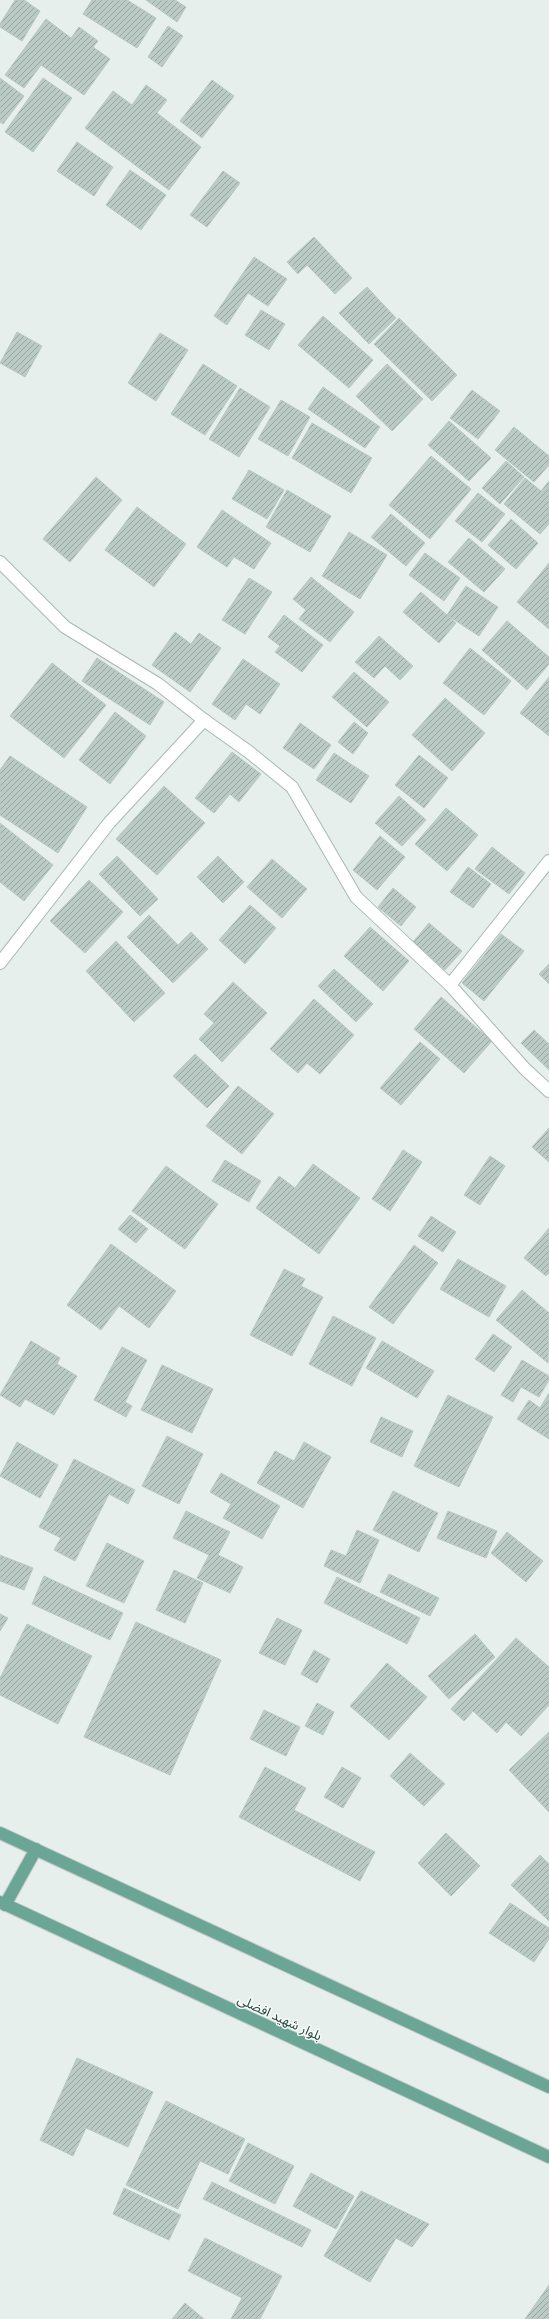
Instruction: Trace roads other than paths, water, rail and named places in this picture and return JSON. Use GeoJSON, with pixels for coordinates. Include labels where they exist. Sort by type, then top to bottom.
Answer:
{"type":"FeatureCollection","features":[{"type":"Feature","properties":{"kind":"main road"},"geometry":{"type":"LineString","coordinates":[[0,1832],[549,2087]]}},
{"type":"Feature","properties":{"kind":"main road"},"geometry":{"type":"LineString","coordinates":[[3,1903],[36,1849]]}},
{"type":"Feature","properties":{"kind":"main road","name":"بلوار شهید افضلی"},"geometry":{"type":"LineString","coordinates":[[3,1903],[549,2157]]}},
{"type":"Feature","properties":{"kind":"street"},"geometry":{"type":"LineString","coordinates":[[0,562],[65,627],[158,684],[204,720],[249,752],[292,787],[356,897],[450,986],[525,1070],[549,1091]]}},
{"type":"Feature","properties":{"kind":"street"},"geometry":{"type":"LineString","coordinates":[[0,962],[109,823],[204,720]]}},
{"type":"Feature","properties":{"kind":"street"},"geometry":{"type":"LineString","coordinates":[[450,986],[549,861]]}}]}
